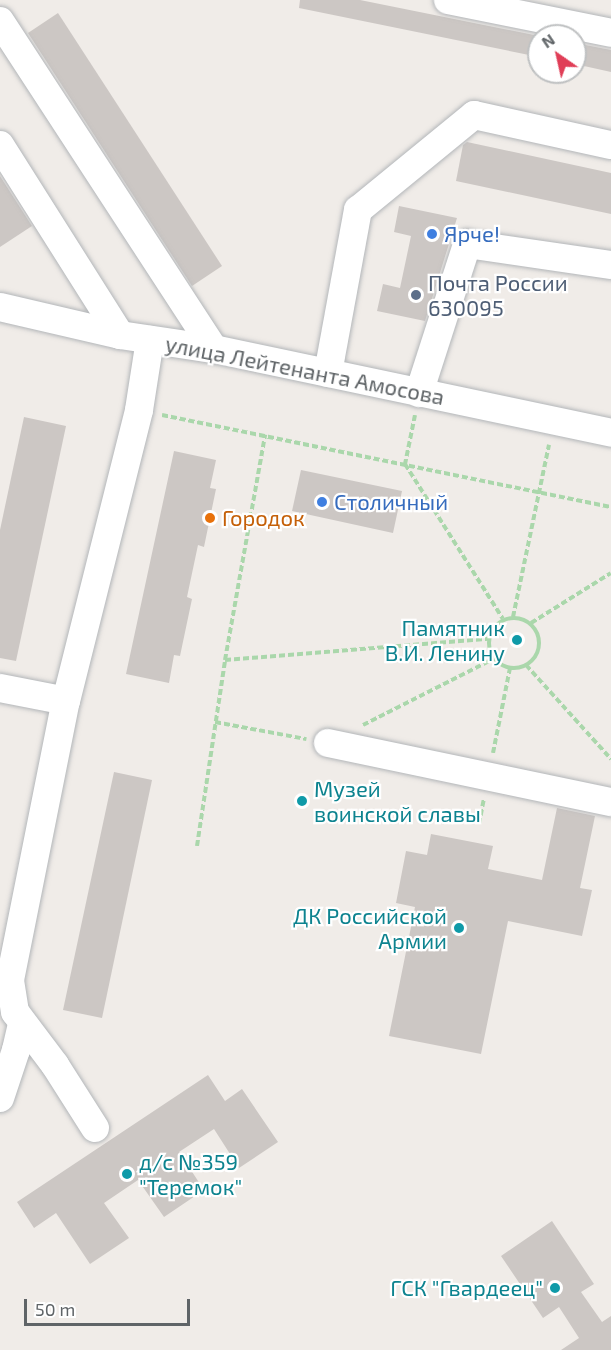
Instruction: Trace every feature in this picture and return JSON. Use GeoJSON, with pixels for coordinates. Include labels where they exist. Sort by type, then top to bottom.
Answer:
{"type":"FeatureCollection","features":[{"type":"Feature","properties":{"kind":"street"},"geometry":{"type":"LineString","coordinates":[[448,0],[611,33]]}},
{"type":"Feature","properties":{"kind":"street"},"geometry":{"type":"LineString","coordinates":[[0,21],[214,349]]}},
{"type":"Feature","properties":{"kind":"street"},"geometry":{"type":"LineString","coordinates":[[328,373],[358,210],[465,122],[474,115],[611,144]]}},
{"type":"Feature","properties":{"kind":"street"},"geometry":{"type":"LineString","coordinates":[[0,145],[120,335]]}},
{"type":"Feature","properties":{"kind":"street"},"geometry":{"type":"LineString","coordinates":[[419,393],[467,244],[611,265]]}},
{"type":"Feature","properties":{"kind":"street","name":"улица Лейтенанта Амосова"},"geometry":{"type":"LineString","coordinates":[[0,306],[120,335],[214,349],[611,433]]}},
{"type":"Feature","properties":{"kind":"street"},"geometry":{"type":"LineString","coordinates":[[0,1098],[13,1041],[15,1012],[10,980],[66,701],[139,411],[150,340]]}},
{"type":"Feature","properties":{"kind":"street"},"geometry":{"type":"LineString","coordinates":[[0,688],[66,701]]}},
{"type":"Feature","properties":{"kind":"street"},"geometry":{"type":"LineString","coordinates":[[328,743],[611,802]]}},
{"type":"Feature","properties":{"kind":"street"},"geometry":{"type":"LineString","coordinates":[[13,1041],[55,1065],[94,1128]]}},
{"type":"Feature","properties":{"kind":"path"},"geometry":{"type":"LineString","coordinates":[[419,393],[405,464],[503,620]]}},
{"type":"Feature","properties":{"kind":"path"},"geometry":{"type":"LineString","coordinates":[[139,411],[611,507]]}},
{"type":"Feature","properties":{"kind":"path"},"geometry":{"type":"LineString","coordinates":[[513,617],[555,421]]}},
{"type":"Feature","properties":{"kind":"path"},"geometry":{"type":"LineString","coordinates":[[197,846],[225,660],[265,435]]}},
{"type":"Feature","properties":{"kind":"path"},"geometry":{"type":"LineString","coordinates":[[531,623],[611,573]]}},
{"type":"Feature","properties":{"kind":"path"},"geometry":{"type":"LineString","coordinates":[[513,617],[531,623],[539,637],[537,653],[526,665],[510,668],[494,659],[488,639],[493,627],[503,620],[513,617]]}},
{"type":"Feature","properties":{"kind":"path"},"geometry":{"type":"LineString","coordinates":[[225,660],[488,639]]}},
{"type":"Feature","properties":{"kind":"path"},"geometry":{"type":"LineString","coordinates":[[215,722],[328,743],[494,659]]}},
{"type":"Feature","properties":{"kind":"path"},"geometry":{"type":"LineString","coordinates":[[526,665],[611,759]]}},
{"type":"Feature","properties":{"kind":"path"},"geometry":{"type":"LineString","coordinates":[[479,824],[510,668]]}},
{"type":"Feature","properties":{"kind":"building"},"geometry":{"type":"Polygon","coordinates":[[[300,0],[360,0],[527,34],[527,55],[299,8],[300,0]]]}},
{"type":"Feature","properties":{"kind":"building"},"geometry":{"type":"Polygon","coordinates":[[[58,13],[222,266],[192,286],[28,33],[58,13]]]}},
{"type":"Feature","properties":{"kind":"building"},"geometry":{"type":"Polygon","coordinates":[[[587,45],[611,50],[611,72],[587,67],[587,45]]]}},
{"type":"Feature","properties":{"kind":"building"},"geometry":{"type":"Polygon","coordinates":[[[467,142],[611,173],[611,214],[456,181],[463,145],[467,142]]]}},
{"type":"Feature","properties":{"kind":"building"},"geometry":{"type":"Polygon","coordinates":[[[0,176],[32,226],[0,247],[0,176]]]}},
{"type":"Feature","properties":{"kind":"building"},"geometry":{"type":"Polygon","coordinates":[[[399,206],[457,218],[425,321],[377,311],[383,284],[400,288],[411,236],[394,232],[399,206]]]}},
{"type":"Feature","properties":{"kind":"building"},"geometry":{"type":"Polygon","coordinates":[[[24,417],[66,426],[16,661],[0,658],[0,530],[24,417]]]}},
{"type":"Feature","properties":{"kind":"building"},"geometry":{"type":"Polygon","coordinates":[[[174,451],[216,460],[210,488],[216,489],[204,547],[198,545],[187,597],[192,599],[180,656],[174,655],[169,683],[126,674],[174,451]]]}},
{"type":"Feature","properties":{"kind":"building"},"geometry":{"type":"Polygon","coordinates":[[[301,470],[402,491],[393,533],[292,511],[301,470]]]}},
{"type":"Feature","properties":{"kind":"building"},"geometry":{"type":"Polygon","coordinates":[[[114,772],[152,780],[102,1018],[63,1010],[114,772]]]}},
{"type":"Feature","properties":{"kind":"building","name":"ДК Российской Армии"},"geometry":{"type":"Polygon","coordinates":[[[557,808],[595,816],[580,888],[592,890],[582,936],[508,921],[481,1054],[389,1036],[415,907],[396,903],[406,851],[427,855],[431,834],[493,846],[488,869],[542,880],[557,808]]]}},
{"type":"Feature","properties":{"kind":"building","name":"д/с №359 \"Теремок\""},"geometry":{"type":"Polygon","coordinates":[[[208,1075],[225,1101],[242,1089],[278,1142],[239,1168],[214,1129],[179,1152],[204,1190],[164,1217],[138,1180],[104,1203],[129,1238],[90,1264],[56,1213],[34,1228],[17,1202],[208,1075]]]}},
{"type":"Feature","properties":{"kind":"building","name":"ГСК \"Гвардеец\""},"geometry":{"type":"Polygon","coordinates":[[[552,1221],[594,1284],[581,1292],[602,1322],[611,1316],[611,1350],[561,1350],[579,1338],[559,1307],[543,1318],[501,1256],[552,1221]]]}},
{"type":"Feature","properties":{"kind":"place","name":"Ярче!"},"geometry":{"type":"Point","coordinates":[432,234]}},
{"type":"Feature","properties":{"kind":"place","name":"Почта России 630095"},"geometry":{"type":"Point","coordinates":[416,295]}},
{"type":"Feature","properties":{"kind":"place","name":"Столичный"},"geometry":{"type":"Point","coordinates":[322,502]}},
{"type":"Feature","properties":{"kind":"place","name":"Городок"},"geometry":{"type":"Point","coordinates":[210,518]}},
{"type":"Feature","properties":{"kind":"place","name":"Памятник В.И. Ленину"},"geometry":{"type":"Point","coordinates":[517,640]}},
{"type":"Feature","properties":{"kind":"place","name":"Музей воинской славы"},"geometry":{"type":"Point","coordinates":[302,801]}},
{"type":"Feature","properties":{"kind":"place","name":"ДК Российской Армии"},"geometry":{"type":"Point","coordinates":[459,928]}},
{"type":"Feature","properties":{"kind":"place","name":"д/с №359 \"Теремок\""},"geometry":{"type":"Point","coordinates":[127,1174]}},
{"type":"Feature","properties":{"kind":"place","name":"ГСК \"Гвардеец\""},"geometry":{"type":"Point","coordinates":[555,1288]}}]}
